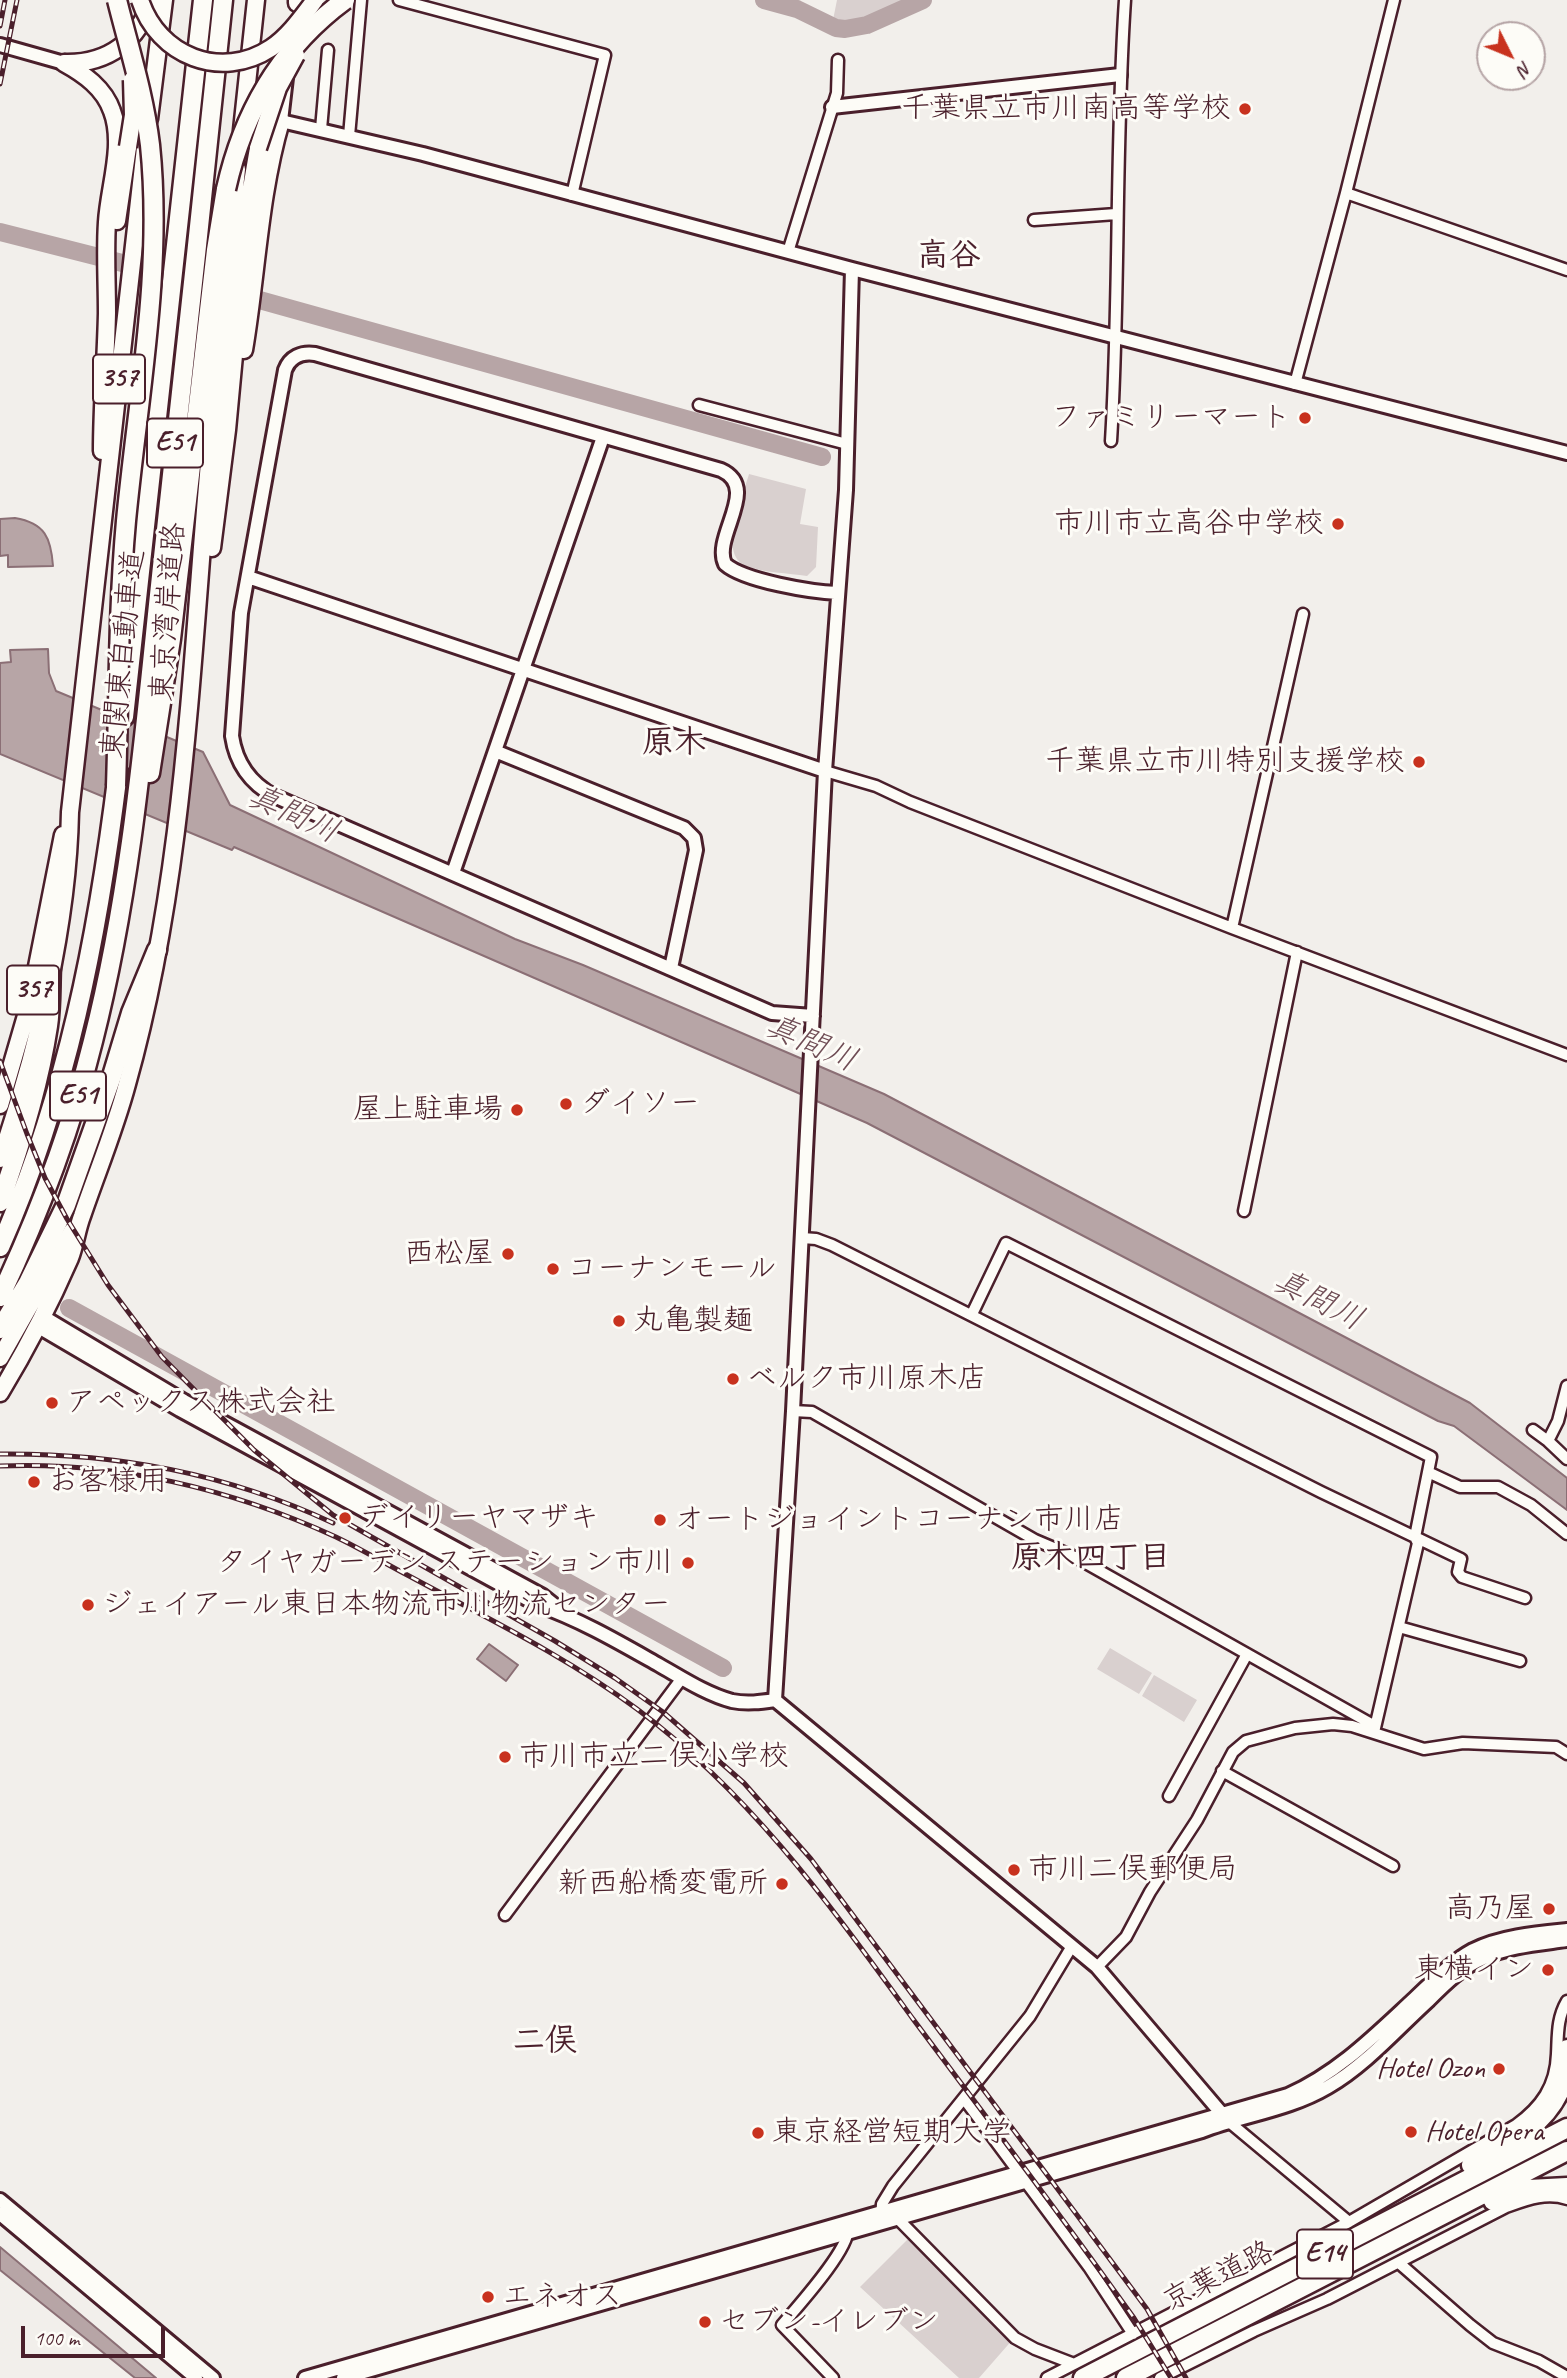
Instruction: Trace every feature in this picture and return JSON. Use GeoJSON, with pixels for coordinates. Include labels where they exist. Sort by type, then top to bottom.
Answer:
{"type":"FeatureCollection","features":[{"type":"Feature","properties":{"kind":"highway"},"geometry":{"type":"LineString","coordinates":[[111,0],[131,75],[133,116],[112,221]]}},
{"type":"Feature","properties":{"kind":"highway"},"geometry":{"type":"LineString","coordinates":[[116,786],[125,536],[152,276],[154,218],[150,145],[144,109],[117,0]]}},
{"type":"Feature","properties":{"kind":"highway"},"geometry":{"type":"LineString","coordinates":[[140,0],[149,22],[170,46],[193,58],[215,63],[250,58],[273,46],[285,36],[315,0]]}},
{"type":"Feature","properties":{"kind":"highway"},"geometry":{"type":"LineString","coordinates":[[64,63],[91,61],[116,51],[139,29],[151,0]]}},
{"type":"Feature","properties":{"kind":"highway","name":"357"},"geometry":{"type":"LineString","coordinates":[[0,1159],[27,1073],[51,967],[164,0]]}},
{"type":"Feature","properties":{"kind":"highway","name":"東関東自動車道"},"geometry":{"type":"LineString","coordinates":[[0,1247],[32,1168],[64,1070],[85,981],[104,876],[203,0]]}},
{"type":"Feature","properties":{"kind":"highway","name":"東関東自動車道"},"geometry":{"type":"LineString","coordinates":[[0,1297],[39,1208],[74,1111],[102,1006],[124,885],[147,702],[223,0]]}},
{"type":"Feature","properties":{"kind":"highway","name":"東京湾岸道路"},"geometry":{"type":"LineString","coordinates":[[0,1393],[71,1255],[81,1217],[102,1164],[128,1083],[157,950],[189,720],[243,251],[256,0]]}},
{"type":"Feature","properties":{"kind":"highway"},"geometry":{"type":"LineString","coordinates":[[189,720],[227,430],[237,393],[248,325],[243,251],[253,173],[269,113],[285,74],[301,44],[331,0]]}},
{"type":"Feature","properties":{"kind":"highway"},"geometry":{"type":"LineString","coordinates":[[124,885],[146,797],[162,703],[216,250],[230,172],[247,121],[275,71],[321,19],[345,0]]}},
{"type":"Feature","properties":{"kind":"highway"},"geometry":{"type":"LineString","coordinates":[[64,63],[82,73],[96,86],[113,113],[116,146],[102,417],[101,538]]}},
{"type":"Feature","properties":{"kind":"highway"},"geometry":{"type":"LineString","coordinates":[[243,251],[268,175],[281,121]]}},
{"type":"Feature","properties":{"kind":"highway","name":"357"},"geometry":{"type":"LineString","coordinates":[[0,1105],[30,1002],[61,872]]}},
{"type":"Feature","properties":{"kind":"highway"},"geometry":{"type":"LineString","coordinates":[[0,1329],[33,1272],[66,1205],[112,1076],[131,1013],[157,950]]}},
{"type":"Feature","properties":{"kind":"highway"},"geometry":{"type":"LineString","coordinates":[[0,1202],[34,1095],[48,1023],[51,967]]}},
{"type":"Feature","properties":{"kind":"highway","name":"東京湾岸道路"},"geometry":{"type":"LineString","coordinates":[[0,1358],[81,1217]]}},
{"type":"Feature","properties":{"kind":"highway"},"geometry":{"type":"LineString","coordinates":[[1384,2224],[1441,2183],[1506,2146],[1536,2123],[1550,2107],[1563,2083],[1567,2049]]}},
{"type":"Feature","properties":{"kind":"highway","name":"京葉道路"},"geometry":{"type":"LineString","coordinates":[[1078,2371],[1384,2224],[1567,2128]]}},
{"type":"Feature","properties":{"kind":"highway","name":"京葉道路"},"geometry":{"type":"LineString","coordinates":[[1126,2378],[1567,2151]]}},
{"type":"Feature","properties":{"kind":"highway"},"geometry":{"type":"LineString","coordinates":[[1391,2243],[1448,2225],[1502,2196],[1529,2189],[1567,2187]]}},
{"type":"Feature","properties":{"kind":"street"},"geometry":{"type":"LineString","coordinates":[[349,136],[361,0]]}},
{"type":"Feature","properties":{"kind":"street"},"geometry":{"type":"LineString","coordinates":[[399,0],[605,55],[572,195]]}},
{"type":"Feature","properties":{"kind":"street"},"geometry":{"type":"LineString","coordinates":[[1111,441],[1119,75],[1125,0]]}},
{"type":"Feature","properties":{"kind":"street"},"geometry":{"type":"LineString","coordinates":[[1295,384],[1394,0]]}},
{"type":"Feature","properties":{"kind":"street"},"geometry":{"type":"LineString","coordinates":[[297,1],[281,121],[349,136],[1567,453]]}},
{"type":"Feature","properties":{"kind":"street"},"geometry":{"type":"LineString","coordinates":[[0,46],[64,63]]}},
{"type":"Feature","properties":{"kind":"street"},"geometry":{"type":"LineString","coordinates":[[321,129],[328,50]]}},
{"type":"Feature","properties":{"kind":"street"},"geometry":{"type":"LineString","coordinates":[[788,252],[837,93],[838,60]]}},
{"type":"Feature","properties":{"kind":"street"},"geometry":{"type":"LineString","coordinates":[[832,107],[1119,75]]}},
{"type":"Feature","properties":{"kind":"street"},"geometry":{"type":"LineString","coordinates":[[1346,193],[1567,270]]}},
{"type":"Feature","properties":{"kind":"street"},"geometry":{"type":"LineString","coordinates":[[1034,220],[1116,214]]}},
{"type":"Feature","properties":{"kind":"street"},"geometry":{"type":"LineString","coordinates":[[775,1700],[793,1411],[825,771],[847,444],[852,269]]}},
{"type":"Feature","properties":{"kind":"street"},"geometry":{"type":"LineString","coordinates":[[813,1016],[777,1015],[274,796],[258,786],[245,771],[236,754],[232,736],[241,613],[285,370],[296,356],[302,354],[315,354],[721,470],[736,484],[737,498],[722,552],[725,564],[731,569],[807,591],[838,593]]}},
{"type":"Feature","properties":{"kind":"street"},"geometry":{"type":"LineString","coordinates":[[699,405],[847,444]]}},
{"type":"Feature","properties":{"kind":"street"},"geometry":{"type":"LineString","coordinates":[[453,873],[603,437]]}},
{"type":"Feature","properties":{"kind":"street"},"geometry":{"type":"LineString","coordinates":[[248,577],[876,786],[910,802],[1232,928],[1567,1055]]}},
{"type":"Feature","properties":{"kind":"street"},"geometry":{"type":"LineString","coordinates":[[1232,928],[1303,614]]}},
{"type":"Feature","properties":{"kind":"street"},"geometry":{"type":"LineString","coordinates":[[495,751],[684,828],[691,834],[696,850],[671,968]]}},
{"type":"Feature","properties":{"kind":"street"},"geometry":{"type":"LineString","coordinates":[[1244,1211],[1297,952]]}},
{"type":"Feature","properties":{"kind":"street"},"geometry":{"type":"LineString","coordinates":[[802,1238],[823,1241],[1461,1559],[1458,1572],[1462,1577],[1525,1598]]}},
{"type":"Feature","properties":{"kind":"street"},"geometry":{"type":"LineString","coordinates":[[972,1314],[1006,1243],[1431,1457],[1415,1537],[1418,1543],[1375,1729]]}},
{"type":"Feature","properties":{"kind":"street"},"geometry":{"type":"LineString","coordinates":[[39,1321],[182,1406],[538,1605],[567,1615],[717,1696],[745,1703],[775,1700],[1097,1967],[1225,2116],[1349,2222]]}},
{"type":"Feature","properties":{"kind":"street"},"geometry":{"type":"LineString","coordinates":[[1548,1441],[1558,1421],[1567,1386]]}},
{"type":"Feature","properties":{"kind":"street"},"geometry":{"type":"LineString","coordinates":[[793,1411],[812,1412],[1035,1541],[1075,1557],[1375,1729],[1424,1749],[1463,1744],[1556,1747],[1567,1754]]}},
{"type":"Feature","properties":{"kind":"street"},"geometry":{"type":"LineString","coordinates":[[1533,1430],[1567,1459]]}},
{"type":"Feature","properties":{"kind":"street"},"geometry":{"type":"LineString","coordinates":[[1428,1472],[1460,1487],[1498,1487],[1531,1505],[1567,1534]]}},
{"type":"Feature","properties":{"kind":"street"},"geometry":{"type":"LineString","coordinates":[[1399,1627],[1520,1661]]}},
{"type":"Feature","properties":{"kind":"street"},"geometry":{"type":"LineString","coordinates":[[1169,1796],[1247,1654]]}},
{"type":"Feature","properties":{"kind":"street"},"geometry":{"type":"LineString","coordinates":[[505,1915],[682,1678]]}},
{"type":"Feature","properties":{"kind":"street"},"geometry":{"type":"LineString","coordinates":[[1097,1967],[1126,1937],[1150,1892],[1198,1820],[1233,1752],[1246,1741],[1295,1728],[1333,1724],[1375,1729]]}},
{"type":"Feature","properties":{"kind":"street"},"geometry":{"type":"LineString","coordinates":[[1222,1771],[1393,1866]]}},
{"type":"Feature","properties":{"kind":"street"},"geometry":{"type":"LineString","coordinates":[[343,2378],[1022,2177],[1203,2130],[1225,2116],[1275,2099],[1328,2075],[1453,1963],[1476,1949],[1501,1941],[1567,1930]]}},
{"type":"Feature","properties":{"kind":"street"},"geometry":{"type":"LineString","coordinates":[[1225,2116],[1285,2107],[1328,2087],[1362,2062],[1457,1974],[1482,1959],[1507,1950],[1567,1940]]}},
{"type":"Feature","properties":{"kind":"street"},"geometry":{"type":"LineString","coordinates":[[881,2218],[882,2204],[893,2186],[1030,2016],[1072,1946]]}},
{"type":"Feature","properties":{"kind":"street"},"geometry":{"type":"LineString","coordinates":[[1047,2378],[1078,2371],[1133,2334],[1349,2222],[1516,2126],[1538,2108],[1553,2080],[1557,2066],[1559,2021],[1567,2001]]}},
{"type":"Feature","properties":{"kind":"street"},"geometry":{"type":"LineString","coordinates":[[965,2100],[1089,2267],[1133,2334]]}},
{"type":"Feature","properties":{"kind":"street"},"geometry":{"type":"LineString","coordinates":[[881,2218],[897,2218],[1022,2177]]}},
{"type":"Feature","properties":{"kind":"street"},"geometry":{"type":"LineString","coordinates":[[1160,2378],[1399,2263],[1479,2220],[1529,2198],[1547,2196],[1567,2199]]}},
{"type":"Feature","properties":{"kind":"street"},"geometry":{"type":"LineString","coordinates":[[0,2200],[213,2378]]}},
{"type":"Feature","properties":{"kind":"street"},"geometry":{"type":"LineString","coordinates":[[0,2214],[196,2378]]}},
{"type":"Feature","properties":{"kind":"street"},"geometry":{"type":"LineString","coordinates":[[897,2218],[1015,2338],[1078,2371]]}},
{"type":"Feature","properties":{"kind":"street"},"geometry":{"type":"LineString","coordinates":[[305,2378],[848,2228]]}},
{"type":"Feature","properties":{"kind":"street"},"geometry":{"type":"LineString","coordinates":[[832,2378],[782,2325],[839,2253],[848,2228]]}},
{"type":"Feature","properties":{"kind":"street"},"geometry":{"type":"LineString","coordinates":[[1399,2263],[1493,2343],[1539,2361],[1567,2377]]}},
{"type":"Feature","properties":{"kind":"shaded area"},"geometry":{"type":"Polygon","coordinates":[[[837,0],[905,0],[870,18],[841,23],[833,20],[837,0]]]}},
{"type":"Feature","properties":{"kind":"shaded area"},"geometry":{"type":"Polygon","coordinates":[[[749,474],[806,489],[800,524],[818,527],[816,567],[807,576],[760,570],[746,566],[738,560],[733,550],[734,524],[749,474]]]}},
{"type":"Feature","properties":{"kind":"shaded area"},"geometry":{"type":"Polygon","coordinates":[[[15,518],[33,524],[44,533],[50,547],[53,566],[8,567],[8,555],[0,556],[0,519],[15,518]]]}},
{"type":"Feature","properties":{"kind":"shaded area"},"geometry":{"type":"Polygon","coordinates":[[[48,649],[49,673],[56,691],[203,752],[230,805],[515,939],[583,965],[884,1094],[1470,1403],[1567,1478],[1567,1510],[1454,1426],[1438,1421],[867,1123],[234,847],[232,850],[0,754],[0,663],[11,662],[10,650],[48,649]]]}},
{"type":"Feature","properties":{"kind":"shaded area"},"geometry":{"type":"Polygon","coordinates":[[[489,1644],[518,1665],[506,1681],[477,1659],[489,1644]]]}},
{"type":"Feature","properties":{"kind":"shaded area"},"geometry":{"type":"Polygon","coordinates":[[[1110,1648],[1152,1673],[1139,1694],[1097,1669],[1110,1648]]]}},
{"type":"Feature","properties":{"kind":"shaded area"},"geometry":{"type":"Polygon","coordinates":[[[1154,1675],[1197,1700],[1184,1722],[1142,1696],[1154,1675]]]}},
{"type":"Feature","properties":{"kind":"shaded area"},"geometry":{"type":"Polygon","coordinates":[[[910,2237],[1014,2338],[979,2378],[959,2378],[860,2287],[910,2237]]]}},
{"type":"Feature","properties":{"kind":"shaded area"},"geometry":{"type":"Polygon","coordinates":[[[0,2247],[156,2378],[135,2378],[0,2270],[0,2247]]]}},
{"type":"Feature","properties":{"kind":"waterway"},"geometry":{"type":"LineString","coordinates":[[764,0],[797,9],[836,28],[845,29],[867,25],[923,0]]}},
{"type":"Feature","properties":{"kind":"waterway"},"geometry":{"type":"LineString","coordinates":[[0,232],[205,284]]}},
{"type":"Feature","properties":{"kind":"waterway"},"geometry":{"type":"LineString","coordinates":[[238,294],[822,457]]}},
{"type":"Feature","properties":{"kind":"waterway"},"geometry":{"type":"LineString","coordinates":[[69,1308],[723,1668]]}},
{"type":"Feature","properties":{"kind":"railway"},"geometry":{"type":"LineString","coordinates":[[0,26],[5,0]]}},
{"type":"Feature","properties":{"kind":"railway"},"geometry":{"type":"LineString","coordinates":[[0,84],[17,0]]}},
{"type":"Feature","properties":{"kind":"railway"},"geometry":{"type":"LineString","coordinates":[[0,1061],[45,1178],[67,1219],[108,1285],[162,1357],[254,1450],[333,1515],[615,1678],[663,1712],[744,1783],[811,1859],[1147,2309],[1186,2378]]}},
{"type":"Feature","properties":{"kind":"railway"},"geometry":{"type":"LineString","coordinates":[[0,1454],[86,1457],[170,1469],[252,1491],[333,1523]]}},
{"type":"Feature","properties":{"kind":"railway"},"geometry":{"type":"LineString","coordinates":[[0,1466],[86,1468],[129,1474],[214,1492],[296,1520],[345,1542],[526,1639],[583,1672],[637,1709],[717,1777],[753,1814],[819,1893],[1090,2257],[1134,2318],[1171,2378]]}},
{"type":"Feature","properties":{"kind":"place","name":"千葉県立市川南高等学校"},"geometry":{"type":"Point","coordinates":[1245,109]}},
{"type":"Feature","properties":{"kind":"place","name":"ファミリーマート"},"geometry":{"type":"Point","coordinates":[1305,418]}},
{"type":"Feature","properties":{"kind":"place","name":"市川市立高谷中学校"},"geometry":{"type":"Point","coordinates":[1338,524]}},
{"type":"Feature","properties":{"kind":"place","name":"千葉県立市川特別支援学校"},"geometry":{"type":"Point","coordinates":[1419,762]}},
{"type":"Feature","properties":{"kind":"place","name":"ダイソー"},"geometry":{"type":"Point","coordinates":[566,1104]}},
{"type":"Feature","properties":{"kind":"place","name":"屋上駐車場"},"geometry":{"type":"Point","coordinates":[517,1110]}},
{"type":"Feature","properties":{"kind":"place","name":"西松屋"},"geometry":{"type":"Point","coordinates":[508,1254]}},
{"type":"Feature","properties":{"kind":"place","name":"コーナンモール"},"geometry":{"type":"Point","coordinates":[553,1269]}},
{"type":"Feature","properties":{"kind":"place","name":"丸亀製麺"},"geometry":{"type":"Point","coordinates":[619,1321]}},
{"type":"Feature","properties":{"kind":"place","name":"ベルク市川原木店"},"geometry":{"type":"Point","coordinates":[733,1379]}},
{"type":"Feature","properties":{"kind":"place","name":"アペックス株式会社"},"geometry":{"type":"Point","coordinates":[52,1403]}},
{"type":"Feature","properties":{"kind":"place","name":"お客様用"},"geometry":{"type":"Point","coordinates":[34,1482]}},
{"type":"Feature","properties":{"kind":"place","name":"デイリーヤマザキ"},"geometry":{"type":"Point","coordinates":[345,1518]}},
{"type":"Feature","properties":{"kind":"place","name":"オートジョイントコーナン市川店"},"geometry":{"type":"Point","coordinates":[660,1520]}},
{"type":"Feature","properties":{"kind":"place","name":"タイヤガーデン ステーション市川"},"geometry":{"type":"Point","coordinates":[688,1563]}},
{"type":"Feature","properties":{"kind":"place","name":"ジェイアール東日本物流市川物流センター"},"geometry":{"type":"Point","coordinates":[88,1605]}},
{"type":"Feature","properties":{"kind":"place","name":"市川市立二俣小学校"},"geometry":{"type":"Point","coordinates":[505,1757]}},
{"type":"Feature","properties":{"kind":"place","name":"市川二俣郵便局"},"geometry":{"type":"Point","coordinates":[1014,1870]}},
{"type":"Feature","properties":{"kind":"place","name":"新西船橋変電所"},"geometry":{"type":"Point","coordinates":[782,1884]}},
{"type":"Feature","properties":{"kind":"place","name":"高乃屋"},"geometry":{"type":"Point","coordinates":[1549,1909]}},
{"type":"Feature","properties":{"kind":"place","name":"東横イン"},"geometry":{"type":"Point","coordinates":[1548,1970]}},
{"type":"Feature","properties":{"kind":"place","name":"Hotel Ozon"},"geometry":{"type":"Point","coordinates":[1499,2069]}},
{"type":"Feature","properties":{"kind":"place","name":"Hotel Opera"},"geometry":{"type":"Point","coordinates":[1411,2132]}},
{"type":"Feature","properties":{"kind":"place","name":"東京経営短期大学"},"geometry":{"type":"Point","coordinates":[758,2133]}},
{"type":"Feature","properties":{"kind":"place","name":"エネオス"},"geometry":{"type":"Point","coordinates":[488,2297]}},
{"type":"Feature","properties":{"kind":"place","name":"セブン-イレブン"},"geometry":{"type":"Point","coordinates":[705,2322]}},
{"type":"Feature","properties":{"kind":"district","name":"高谷"},"geometry":{"type":"Point","coordinates":[949,257]}},
{"type":"Feature","properties":{"kind":"district","name":"原木"},"geometry":{"type":"Point","coordinates":[674,744]}},
{"type":"Feature","properties":{"kind":"district","name":"原木四丁目"},"geometry":{"type":"Point","coordinates":[1091,1559]}},
{"type":"Feature","properties":{"kind":"district","name":"二俣"},"geometry":{"type":"Point","coordinates":[545,2042]}},
{"type":"Feature","properties":{"kind":"water label","name":"真間川"},"geometry":{"type":"Point","coordinates":[293,815]}},
{"type":"Feature","properties":{"kind":"water label","name":"真間川"},"geometry":{"type":"Point","coordinates":[811,1044]}},
{"type":"Feature","properties":{"kind":"water label","name":"真間川"},"geometry":{"type":"Point","coordinates":[1318,1301]}}]}
